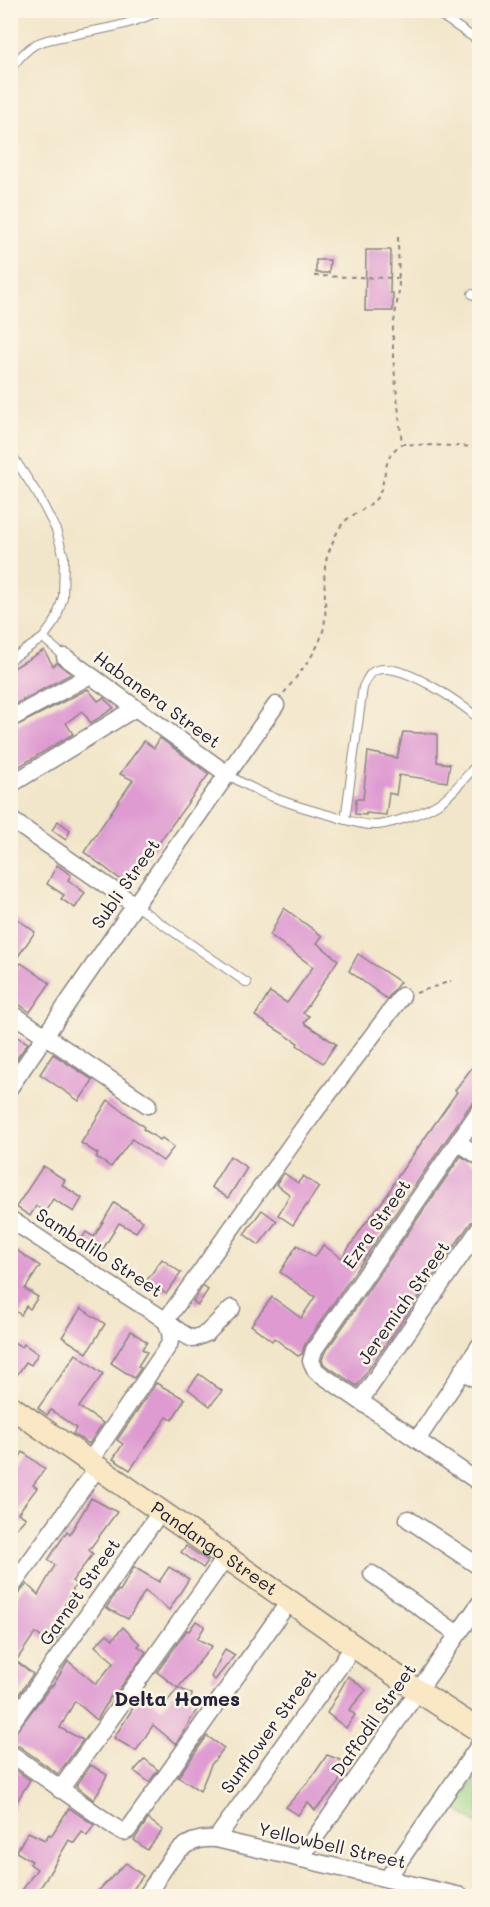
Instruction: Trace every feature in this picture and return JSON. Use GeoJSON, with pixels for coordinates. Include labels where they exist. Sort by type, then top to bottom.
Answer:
{"type":"FeatureCollection","features":[{"type":"Feature","properties":{"kind":"street","name":"Habanera Street"},"geometry":{"type":"LineString","coordinates":[[65,657],[227,774]]}},
{"type":"Feature","properties":{"kind":"street"},"geometry":{"type":"LineString","coordinates":[[10,719],[89,675]]}},
{"type":"Feature","properties":{"kind":"street","name":"Subli Street"},"geometry":{"type":"LineString","coordinates":[[10,1087],[276,705]]}},
{"type":"Feature","properties":{"kind":"street"},"geometry":{"type":"LineString","coordinates":[[10,785],[134,709]]}},
{"type":"Feature","properties":{"kind":"street"},"geometry":{"type":"LineString","coordinates":[[10,819],[135,905]]}},
{"type":"Feature","properties":{"kind":"street"},"geometry":{"type":"LineString","coordinates":[[10,1589],[94,1464],[169,1346],[171,1336],[166,1320],[314,1113],[402,996]]}},
{"type":"Feature","properties":{"kind":"street"},"geometry":{"type":"LineString","coordinates":[[10,1012],[148,1105]]}},
{"type":"Feature","properties":{"kind":"street","name":"Ezra Street"},"geometry":{"type":"LineString","coordinates":[[360,1401],[316,1371],[310,1360],[314,1350],[480,1110]]}},
{"type":"Feature","properties":{"kind":"street"},"geometry":{"type":"LineString","coordinates":[[458,1142],[480,1157]]}},
{"type":"Feature","properties":{"kind":"street","name":"Sambalilo Street"},"geometry":{"type":"LineString","coordinates":[[10,1218],[193,1339],[207,1334],[232,1308]]}},
{"type":"Feature","properties":{"kind":"street","name":"Jeremiah Street"},"geometry":{"type":"LineString","coordinates":[[360,1401],[480,1228]]}},
{"type":"Feature","properties":{"kind":"street"},"geometry":{"type":"LineString","coordinates":[[417,1440],[480,1345]]}},
{"type":"Feature","properties":{"kind":"street"},"geometry":{"type":"LineString","coordinates":[[462,1371],[480,1381]]}},
{"type":"Feature","properties":{"kind":"street"},"geometry":{"type":"LineString","coordinates":[[360,1401],[480,1483]]}},
{"type":"Feature","properties":{"kind":"street","name":"Pandango Street"},"geometry":{"type":"LineString","coordinates":[[10,1406],[418,1691],[480,1731]]}},
{"type":"Feature","properties":{"kind":"street","name":"Garnet Street"},"geometry":{"type":"LineString","coordinates":[[10,1725],[161,1511]]}},
{"type":"Feature","properties":{"kind":"street"},"geometry":{"type":"LineString","coordinates":[[408,1519],[480,1567]]}},
{"type":"Feature","properties":{"kind":"street"},"geometry":{"type":"LineString","coordinates":[[60,1790],[226,1557]]}},
{"type":"Feature","properties":{"kind":"street"},"geometry":{"type":"LineString","coordinates":[[372,1574],[458,1634]]}},
{"type":"Feature","properties":{"kind":"street"},"geometry":{"type":"LineString","coordinates":[[10,1753],[60,1790],[124,1832],[141,1814],[290,1600]]}},
{"type":"Feature","properties":{"kind":"street","name":"Daffodil Street"},"geometry":{"type":"LineString","coordinates":[[300,1859],[458,1634],[474,1622],[480,1603]]}},
{"type":"Feature","properties":{"kind":"street","name":"Sunflower Street"},"geometry":{"type":"LineString","coordinates":[[216,1839],[354,1646]]}},
{"type":"Feature","properties":{"kind":"street"},"geometry":{"type":"LineString","coordinates":[[387,1879],[480,1744]]}},
{"type":"Feature","properties":{"kind":"street","name":"Yellowbell Street"},"geometry":{"type":"LineString","coordinates":[[146,1896],[177,1852],[194,1839],[216,1839],[461,1896]]}},
{"type":"Feature","properties":{"kind":"lane"},"geometry":{"type":"LineString","coordinates":[[10,70],[19,57],[36,44],[149,17],[161,10]]}},
{"type":"Feature","properties":{"kind":"lane"},"geometry":{"type":"LineString","coordinates":[[433,10],[480,42]]}},
{"type":"Feature","properties":{"kind":"lane"},"geometry":{"type":"LineString","coordinates":[[10,452],[38,495],[56,530],[64,557],[63,597],[56,620],[43,638],[10,660]]}},
{"type":"Feature","properties":{"kind":"lane"},"geometry":{"type":"LineString","coordinates":[[43,638],[65,657]]}},
{"type":"Feature","properties":{"kind":"lane"},"geometry":{"type":"LineString","coordinates":[[345,820],[363,687],[369,675],[376,670],[387,669],[435,686],[457,700],[480,720]]}},
{"type":"Feature","properties":{"kind":"lane"},"geometry":{"type":"LineString","coordinates":[[227,774],[264,795],[296,806],[345,820],[377,825],[389,823],[432,807],[452,792],[480,761]]}},
{"type":"Feature","properties":{"kind":"lane"},"geometry":{"type":"LineString","coordinates":[[135,905],[247,983]]}},
{"type":"Feature","properties":{"kind":"path"},"geometry":{"type":"LineString","coordinates":[[398,237],[399,278],[393,328],[393,357],[402,444]]}},
{"type":"Feature","properties":{"kind":"path"},"geometry":{"type":"LineString","coordinates":[[314,276],[399,278]]}},
{"type":"Feature","properties":{"kind":"path"},"geometry":{"type":"LineString","coordinates":[[276,705],[317,648],[323,630],[324,585],[328,553],[346,520],[374,501],[380,491],[389,456],[402,444],[480,447]]}},
{"type":"Feature","properties":{"kind":"path"},"geometry":{"type":"LineString","coordinates":[[402,996],[425,991],[451,981]]}},
{"type":"Feature","properties":{"kind":"green space"},"geometry":{"type":"Polygon","coordinates":[[[479,1772],[479,1825],[455,1808],[479,1772]]]}},
{"type":"Feature","properties":{"kind":"building"},"geometry":{"type":"Polygon","coordinates":[[[366,250],[391,250],[390,293],[393,293],[393,311],[365,311],[366,250]]]}},
{"type":"Feature","properties":{"kind":"building"},"geometry":{"type":"Polygon","coordinates":[[[316,260],[330,260],[329,273],[316,273],[316,260]]]}},
{"type":"Feature","properties":{"kind":"building"},"geometry":{"type":"Polygon","coordinates":[[[44,650],[53,666],[57,663],[71,674],[10,707],[10,670],[44,650]]]}},
{"type":"Feature","properties":{"kind":"building"},"geometry":{"type":"Polygon","coordinates":[[[88,689],[98,701],[103,698],[114,708],[91,723],[82,711],[66,723],[73,734],[10,772],[10,729],[88,689]]]}},
{"type":"Feature","properties":{"kind":"building"},"geometry":{"type":"Polygon","coordinates":[[[403,732],[437,734],[437,762],[450,764],[447,782],[399,775],[396,795],[389,793],[386,815],[355,814],[356,799],[363,799],[368,752],[397,758],[403,732]]]}},
{"type":"Feature","properties":{"kind":"building"},"geometry":{"type":"Polygon","coordinates":[[[160,738],[209,774],[128,885],[84,852],[133,780],[120,774],[144,741],[154,748],[160,738]]]}},
{"type":"Feature","properties":{"kind":"building"},"geometry":{"type":"Polygon","coordinates":[[[58,821],[70,830],[66,840],[52,830],[58,821]]]}},
{"type":"Feature","properties":{"kind":"building"},"geometry":{"type":"Polygon","coordinates":[[[57,865],[71,875],[68,880],[85,893],[75,908],[61,899],[64,895],[47,884],[57,865]]]}},
{"type":"Feature","properties":{"kind":"building"},"geometry":{"type":"Polygon","coordinates":[[[284,908],[322,936],[317,943],[338,960],[303,1013],[309,1016],[304,1023],[336,1044],[323,1063],[297,1045],[298,1043],[255,1016],[270,992],[287,1003],[313,967],[270,935],[284,908]]]}},
{"type":"Feature","properties":{"kind":"building"},"geometry":{"type":"Polygon","coordinates":[[[16,918],[35,932],[10,968],[10,926],[16,918]]]}},
{"type":"Feature","properties":{"kind":"building"},"geometry":{"type":"Polygon","coordinates":[[[358,954],[400,982],[387,999],[349,971],[358,954]]]}},
{"type":"Feature","properties":{"kind":"building"},"geometry":{"type":"Polygon","coordinates":[[[21,963],[50,983],[30,1012],[10,998],[10,978],[21,963]]]}},
{"type":"Feature","properties":{"kind":"building"},"geometry":{"type":"Polygon","coordinates":[[[10,1033],[28,1043],[10,1068],[10,1033]]]}},
{"type":"Feature","properties":{"kind":"building"},"geometry":{"type":"Polygon","coordinates":[[[53,1054],[93,1080],[79,1101],[40,1074],[53,1054]]]}},
{"type":"Feature","properties":{"kind":"building"},"geometry":{"type":"Polygon","coordinates":[[[480,1057],[480,1100],[471,1104],[305,1344],[302,1354],[298,1356],[274,1338],[272,1341],[251,1325],[272,1297],[301,1318],[315,1297],[280,1272],[297,1245],[315,1257],[323,1245],[342,1258],[457,1092],[455,1090],[480,1057]]]}},
{"type":"Feature","properties":{"kind":"building"},"geometry":{"type":"Polygon","coordinates":[[[108,1100],[144,1127],[143,1129],[174,1147],[163,1161],[132,1139],[111,1167],[96,1157],[98,1154],[81,1143],[108,1100]]]}},
{"type":"Feature","properties":{"kind":"building"},"geometry":{"type":"Polygon","coordinates":[[[230,1156],[247,1168],[228,1198],[211,1187],[230,1156]]]}},
{"type":"Feature","properties":{"kind":"building"},"geometry":{"type":"Polygon","coordinates":[[[461,1156],[480,1167],[480,1218],[471,1222],[357,1386],[324,1364],[322,1360],[324,1354],[461,1156]]]}},
{"type":"Feature","properties":{"kind":"building"},"geometry":{"type":"Polygon","coordinates":[[[43,1166],[65,1180],[62,1185],[82,1198],[74,1212],[53,1199],[45,1212],[36,1206],[30,1216],[16,1207],[43,1166]]]}},
{"type":"Feature","properties":{"kind":"building"},"geometry":{"type":"Polygon","coordinates":[[[284,1173],[298,1183],[303,1176],[319,1187],[293,1225],[278,1215],[290,1195],[276,1184],[284,1173]]]}},
{"type":"Feature","properties":{"kind":"building"},"geometry":{"type":"Polygon","coordinates":[[[114,1203],[143,1221],[136,1232],[119,1223],[98,1257],[78,1245],[86,1232],[94,1237],[114,1203]]]}},
{"type":"Feature","properties":{"kind":"building"},"geometry":{"type":"Polygon","coordinates":[[[262,1210],[277,1221],[259,1245],[244,1234],[262,1210]]]}},
{"type":"Feature","properties":{"kind":"building"},"geometry":{"type":"Polygon","coordinates":[[[10,1246],[40,1266],[25,1289],[38,1297],[30,1309],[26,1306],[21,1315],[10,1307],[10,1246]]]}},
{"type":"Feature","properties":{"kind":"building"},"geometry":{"type":"Polygon","coordinates":[[[162,1259],[181,1273],[166,1294],[147,1280],[162,1259]]]}},
{"type":"Feature","properties":{"kind":"building"},"geometry":{"type":"Polygon","coordinates":[[[203,1286],[208,1290],[198,1305],[193,1301],[203,1286]]]}},
{"type":"Feature","properties":{"kind":"building"},"geometry":{"type":"Polygon","coordinates":[[[81,1308],[105,1324],[87,1353],[62,1337],[81,1308]]]}},
{"type":"Feature","properties":{"kind":"building"},"geometry":{"type":"Polygon","coordinates":[[[131,1331],[147,1342],[142,1349],[147,1352],[134,1378],[111,1363],[131,1331]]]}},
{"type":"Feature","properties":{"kind":"building"},"geometry":{"type":"Polygon","coordinates":[[[10,1340],[22,1347],[24,1344],[38,1354],[31,1365],[26,1362],[17,1375],[10,1371],[10,1340]]]}},
{"type":"Feature","properties":{"kind":"building"},"geometry":{"type":"Polygon","coordinates":[[[76,1354],[103,1374],[79,1407],[103,1423],[89,1444],[73,1434],[76,1428],[51,1410],[47,1415],[38,1408],[76,1354]]]}},
{"type":"Feature","properties":{"kind":"building"},"geometry":{"type":"Polygon","coordinates":[[[199,1374],[222,1391],[210,1406],[188,1389],[199,1374]]]}},
{"type":"Feature","properties":{"kind":"building"},"geometry":{"type":"Polygon","coordinates":[[[156,1383],[185,1399],[172,1420],[167,1417],[130,1470],[113,1459],[123,1444],[117,1440],[156,1383]]]}},
{"type":"Feature","properties":{"kind":"building"},"geometry":{"type":"Polygon","coordinates":[[[23,1452],[45,1469],[33,1485],[37,1488],[18,1513],[26,1518],[10,1535],[10,1470],[23,1452]]]}},
{"type":"Feature","properties":{"kind":"building"},"geometry":{"type":"Polygon","coordinates":[[[91,1498],[117,1512],[89,1550],[93,1554],[72,1581],[76,1584],[55,1623],[65,1628],[52,1644],[35,1633],[16,1661],[33,1674],[17,1697],[10,1693],[10,1604],[27,1584],[38,1595],[55,1565],[48,1560],[67,1531],[70,1534],[91,1498]]]}},
{"type":"Feature","properties":{"kind":"building"},"geometry":{"type":"Polygon","coordinates":[[[186,1546],[208,1561],[203,1568],[181,1552],[186,1546]]]}},
{"type":"Feature","properties":{"kind":"building"},"geometry":{"type":"Polygon","coordinates":[[[134,1567],[159,1582],[169,1567],[189,1579],[169,1610],[145,1591],[128,1619],[106,1608],[118,1590],[120,1591],[134,1567]]]}},
{"type":"Feature","properties":{"kind":"building"},"geometry":{"type":"Polygon","coordinates":[[[196,1621],[205,1626],[197,1639],[212,1646],[178,1688],[157,1672],[196,1621]]]}},
{"type":"Feature","properties":{"kind":"building"},"geometry":{"type":"Polygon","coordinates":[[[123,1627],[140,1644],[138,1646],[146,1652],[113,1698],[111,1696],[97,1720],[75,1701],[60,1728],[83,1740],[58,1774],[16,1744],[10,1743],[14,1734],[52,1687],[68,1661],[96,1684],[114,1662],[95,1646],[107,1634],[113,1639],[123,1627]]]}},
{"type":"Feature","properties":{"kind":"building"},"geometry":{"type":"Polygon","coordinates":[[[225,1649],[235,1655],[215,1680],[211,1677],[225,1649]]]}},
{"type":"Feature","properties":{"kind":"building"},"geometry":{"type":"Polygon","coordinates":[[[348,1676],[366,1690],[349,1710],[355,1715],[346,1728],[327,1713],[348,1676]]]}},
{"type":"Feature","properties":{"kind":"building"},"geometry":{"type":"Polygon","coordinates":[[[178,1688],[192,1694],[191,1703],[198,1708],[176,1744],[153,1725],[136,1751],[114,1738],[143,1692],[162,1708],[178,1688]]]}},
{"type":"Feature","properties":{"kind":"building"},"geometry":{"type":"Polygon","coordinates":[[[207,1736],[224,1748],[211,1765],[200,1791],[178,1777],[207,1736]]]}},
{"type":"Feature","properties":{"kind":"building"},"geometry":{"type":"Polygon","coordinates":[[[327,1755],[348,1763],[336,1787],[315,1810],[308,1802],[298,1815],[286,1807],[313,1776],[327,1755]]]}},
{"type":"Feature","properties":{"kind":"building"},"geometry":{"type":"Polygon","coordinates":[[[145,1759],[158,1770],[149,1782],[134,1771],[145,1759]]]}},
{"type":"Feature","properties":{"kind":"building"},"geometry":{"type":"Polygon","coordinates":[[[91,1765],[107,1775],[94,1800],[76,1786],[91,1765]]]}},
{"type":"Feature","properties":{"kind":"building"},"geometry":{"type":"Polygon","coordinates":[[[10,1766],[30,1780],[10,1813],[10,1766]]]}},
{"type":"Feature","properties":{"kind":"building"},"geometry":{"type":"Polygon","coordinates":[[[69,1808],[94,1825],[87,1836],[82,1832],[74,1843],[69,1840],[34,1896],[18,1896],[37,1869],[30,1864],[32,1861],[16,1852],[28,1832],[45,1840],[49,1834],[51,1836],[69,1808]]]}},
{"type":"Feature","properties":{"kind":"building"},"geometry":{"type":"Polygon","coordinates":[[[148,1819],[163,1830],[147,1850],[134,1840],[148,1819]]]}},
{"type":"Feature","properties":{"kind":"building"},"geometry":{"type":"Polygon","coordinates":[[[126,1863],[143,1876],[128,1896],[93,1896],[126,1863]]]}},
{"type":"Feature","properties":{"kind":"district","name":"Delta Homes"},"geometry":{"type":"Point","coordinates":[177,1699]}}]}
